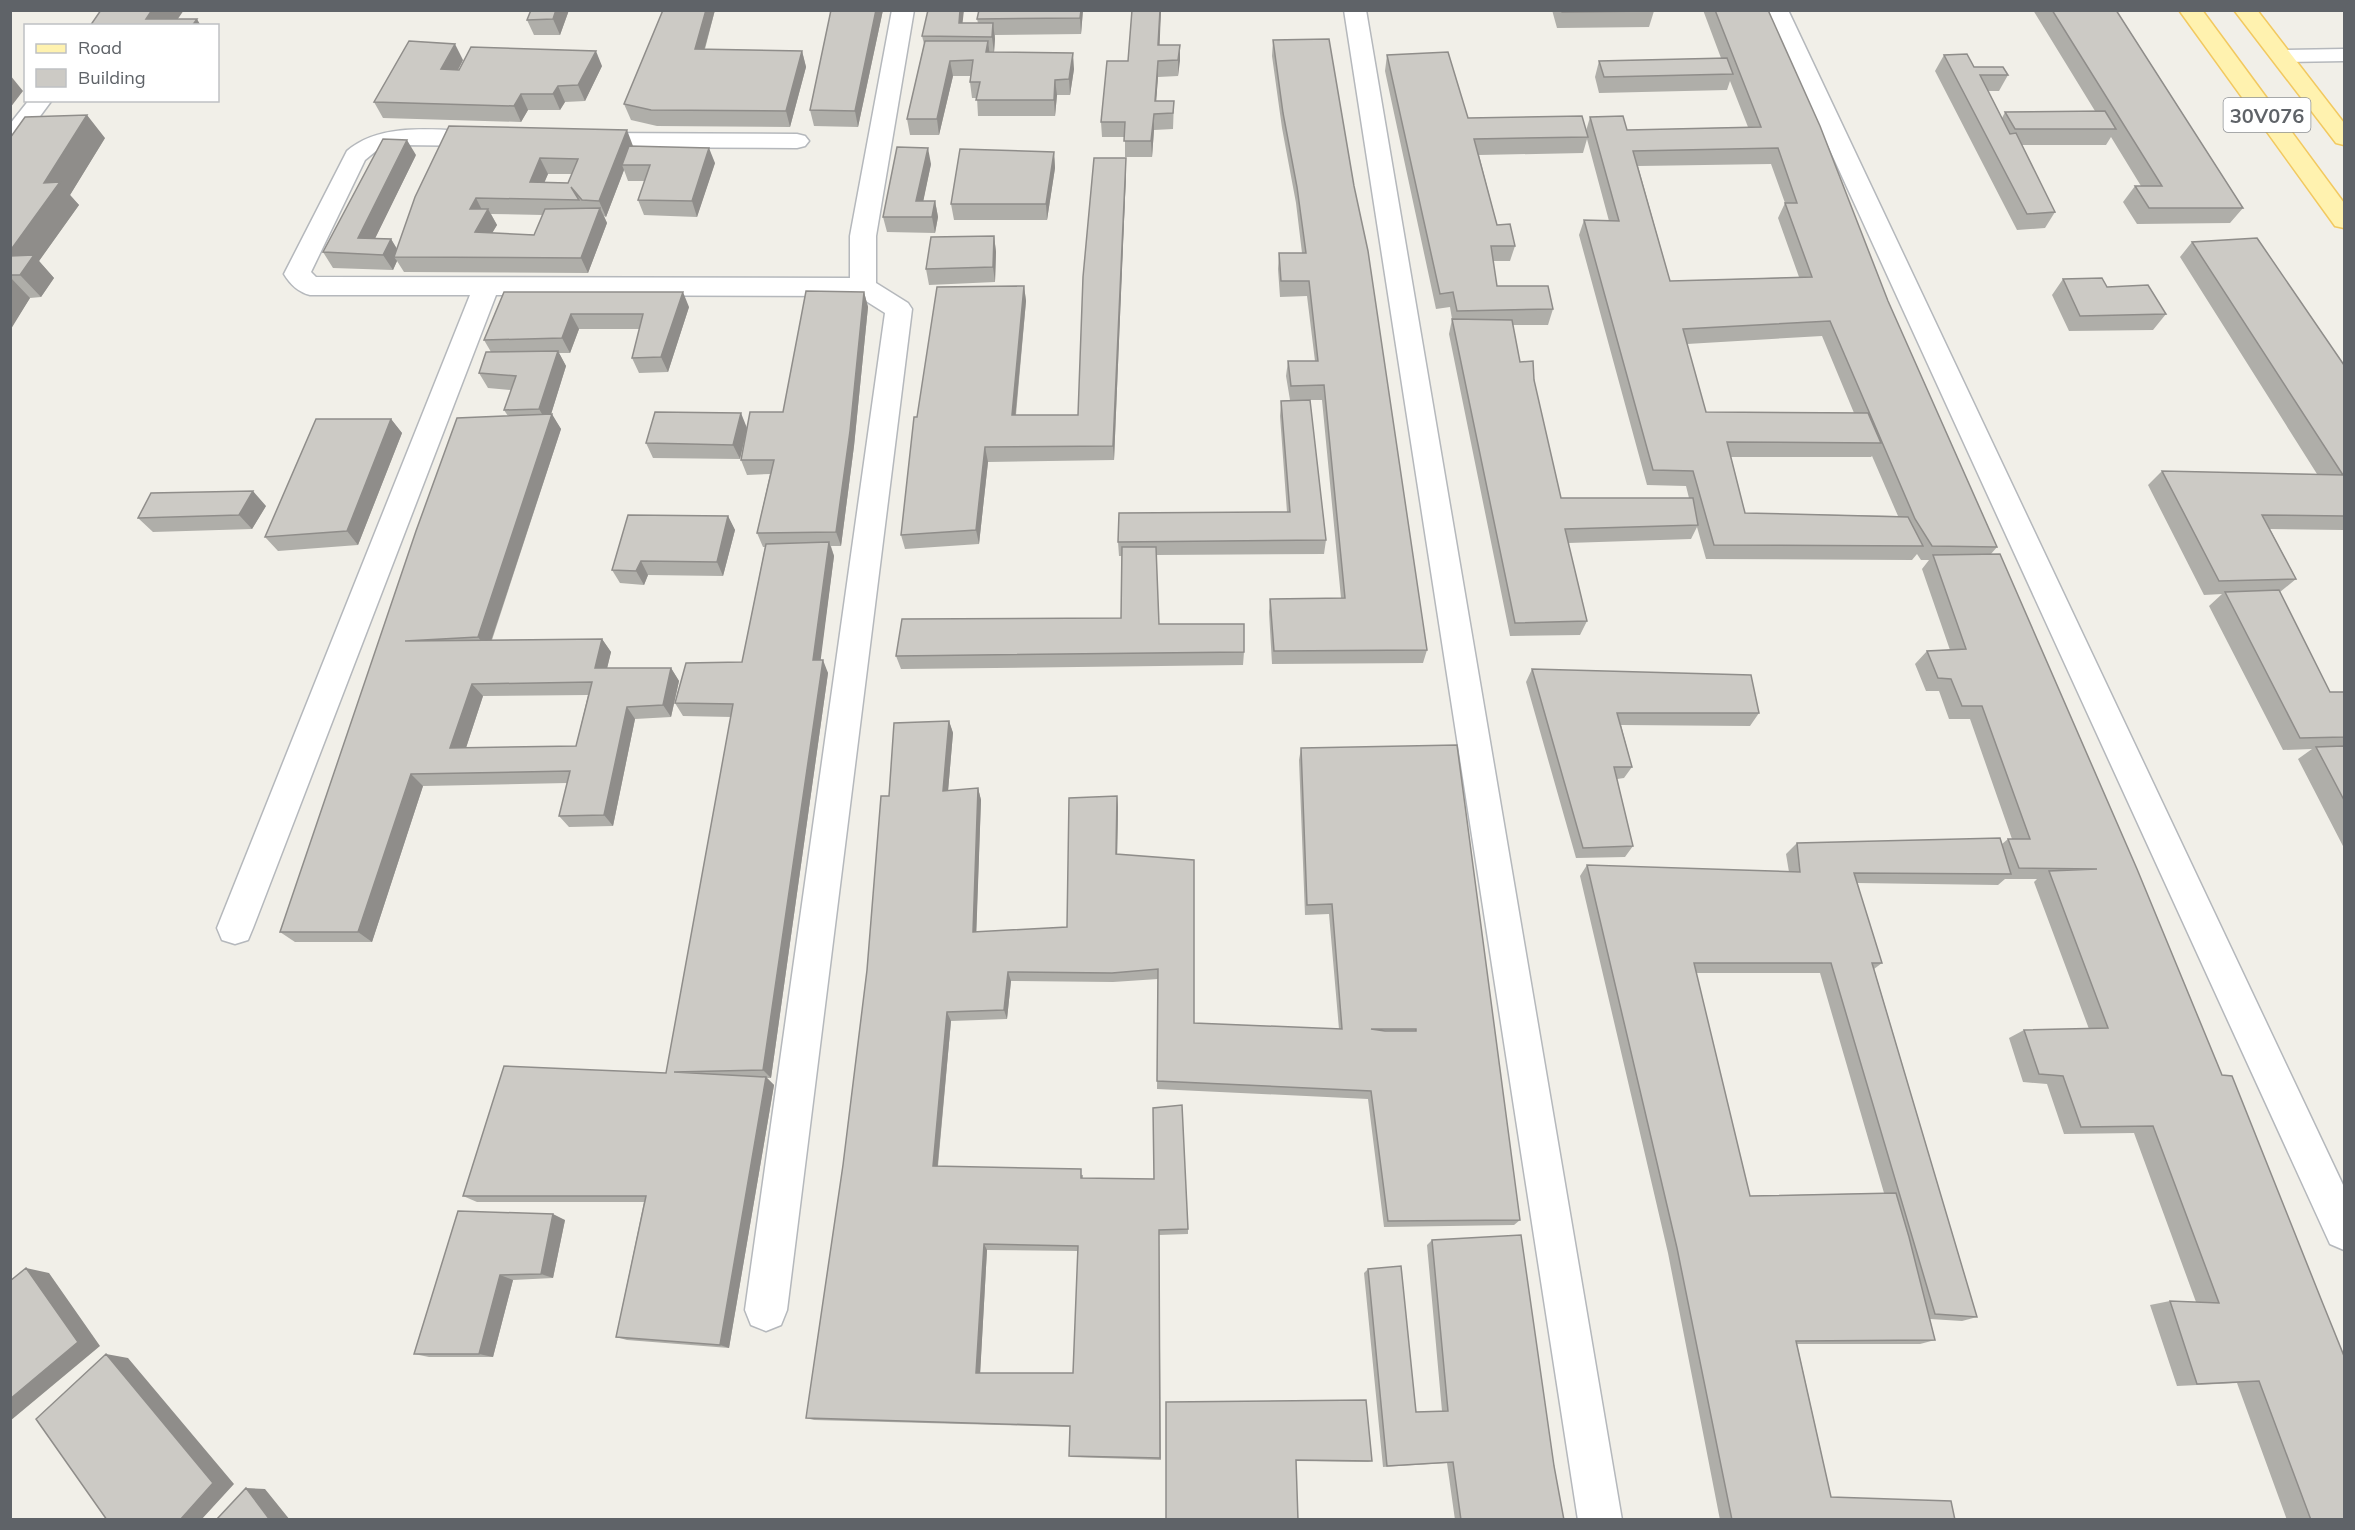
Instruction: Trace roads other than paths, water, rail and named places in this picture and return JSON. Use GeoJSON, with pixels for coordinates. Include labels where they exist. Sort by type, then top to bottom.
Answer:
{"type":"FeatureCollection","features":[{"type":"Feature","properties":{"kind":"main road","name":"30V076"},"geometry":{"type":"LineString","coordinates":[[2190,10],[2344,220]]}},
{"type":"Feature","properties":{"kind":"main road","name":"30V076"},"geometry":{"type":"LineString","coordinates":[[2245,10],[2344,138]]}},
{"type":"Feature","properties":{"kind":"street"},"geometry":{"type":"LineString","coordinates":[[863,287],[862,236],[903,10]]}},
{"type":"Feature","properties":{"kind":"street"},"geometry":{"type":"LineString","coordinates":[[1355,10],[1600,1520]]}},
{"type":"Feature","properties":{"kind":"street"},"geometry":{"type":"LineString","coordinates":[[1778,10],[2344,1230]]}},
{"type":"Feature","properties":{"kind":"street"},"geometry":{"type":"LineString","coordinates":[[10,141],[39,102]]}},
{"type":"Feature","properties":{"kind":"street"},"geometry":{"type":"LineString","coordinates":[[504,139],[399,138],[368,145],[355,156],[297,274],[310,286],[863,287],[899,309],[766,1310]]}},
{"type":"Feature","properties":{"kind":"street"},"geometry":{"type":"LineString","coordinates":[[563,140],[797,141]]}},
{"type":"Feature","properties":{"kind":"street"},"geometry":{"type":"LineString","coordinates":[[235,928],[487,286]]}},
{"type":"Feature","properties":{"kind":"lane"},"geometry":{"type":"LineString","coordinates":[[2280,56],[2344,55]]}}]}
